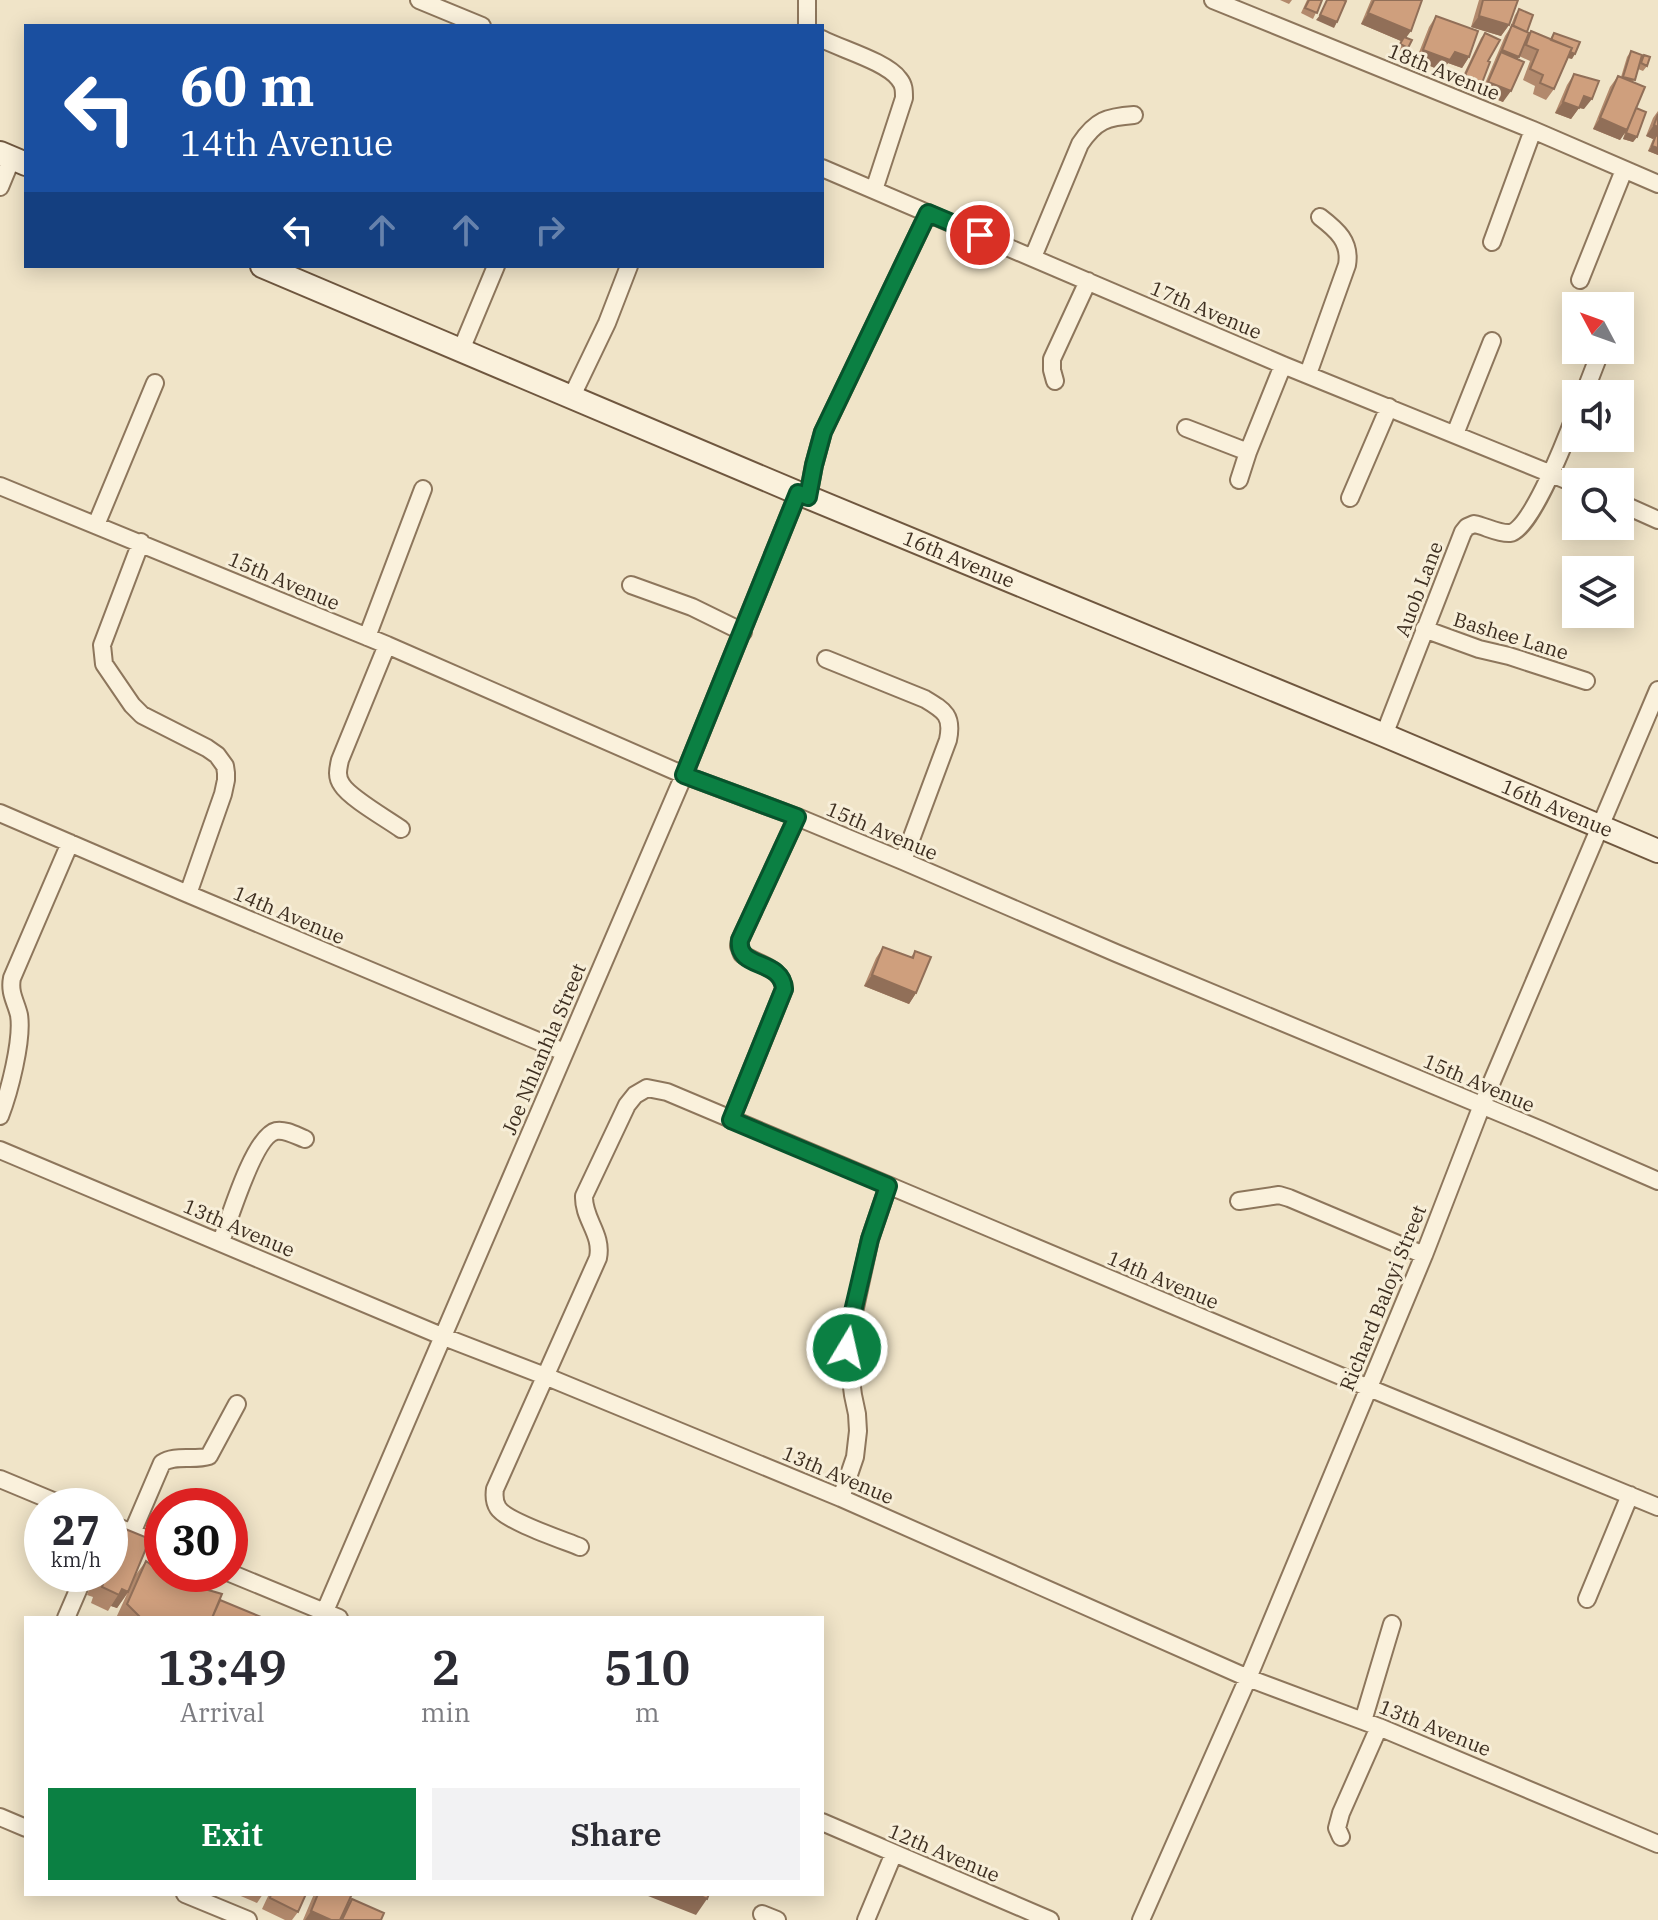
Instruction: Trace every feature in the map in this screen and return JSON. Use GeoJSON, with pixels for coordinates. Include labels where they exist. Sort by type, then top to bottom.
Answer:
{"type":"FeatureCollection","features":[{"type":"Feature","properties":{"kind":"street"},"geometry":{"type":"LineString","coordinates":[[419,0],[461,22]]}},
{"type":"Feature","properties":{"kind":"street"},"geometry":{"type":"LineString","coordinates":[[806,24],[807,0]]}},
{"type":"Feature","properties":{"kind":"street","name":"18th Avenue"},"geometry":{"type":"LineString","coordinates":[[1213,0],[1248,7],[1658,184]]}},
{"type":"Feature","properties":{"kind":"street"},"geometry":{"type":"LineString","coordinates":[[824,40],[887,69],[901,81],[903,87],[904,98],[874,190]]}},
{"type":"Feature","properties":{"kind":"street"},"geometry":{"type":"LineString","coordinates":[[1033,257],[1087,134],[1102,121],[1134,115]]}},
{"type":"Feature","properties":{"kind":"street"},"geometry":{"type":"LineString","coordinates":[[1492,242],[1533,130]]}},
{"type":"Feature","properties":{"kind":"street"},"geometry":{"type":"LineString","coordinates":[[0,187],[13,158]]}},
{"type":"Feature","properties":{"kind":"street","name":"17th Avenue"},"geometry":{"type":"LineString","coordinates":[[824,169],[1283,365],[1562,478]]}},
{"type":"Feature","properties":{"kind":"street"},"geometry":{"type":"LineString","coordinates":[[1580,280],[1624,170]]}},
{"type":"Feature","properties":{"kind":"street","name":"Joe Nhlanhla Street"},"geometry":{"type":"LineString","coordinates":[[329,1616],[564,1052],[803,495],[823,432],[928,213]]}},
{"type":"Feature","properties":{"kind":"street"},"geometry":{"type":"LineString","coordinates":[[1308,374],[1349,257],[1342,237],[1320,217]]}},
{"type":"Feature","properties":{"kind":"street","name":"16th Avenue"},"geometry":{"type":"LineString","coordinates":[[267,268],[1658,851]]}},
{"type":"Feature","properties":{"kind":"street"},"geometry":{"type":"LineString","coordinates":[[461,350],[495,268]]}},
{"type":"Feature","properties":{"kind":"street"},"geometry":{"type":"LineString","coordinates":[[572,396],[607,323],[628,268]]}},
{"type":"Feature","properties":{"kind":"street"},"geometry":{"type":"LineString","coordinates":[[1055,381],[1052,359],[1088,281]]}},
{"type":"Feature","properties":{"kind":"street"},"geometry":{"type":"LineString","coordinates":[[1455,434],[1492,341]]}},
{"type":"Feature","properties":{"kind":"street"},"geometry":{"type":"LineString","coordinates":[[1239,480],[1283,365]]}},
{"type":"Feature","properties":{"kind":"street"},"geometry":{"type":"LineString","coordinates":[[96,525],[155,383]]}},
{"type":"Feature","properties":{"kind":"street"},"geometry":{"type":"LineString","coordinates":[[1350,498],[1389,407]]}},
{"type":"Feature","properties":{"kind":"street"},"geometry":{"type":"LineString","coordinates":[[1186,428],[1248,452]]}},
{"type":"Feature","properties":{"kind":"street"},"geometry":{"type":"LineString","coordinates":[[1552,473],[1562,448]]}},
{"type":"Feature","properties":{"kind":"street","name":"Auob Lane"},"geometry":{"type":"LineString","coordinates":[[1384,735],[1467,527],[1474,524],[1508,533],[1517,531],[1552,473]]}},
{"type":"Feature","properties":{"kind":"street","name":"15th Avenue"},"geometry":{"type":"LineString","coordinates":[[0,486],[387,645],[684,775],[903,861],[1658,1181]]}},
{"type":"Feature","properties":{"kind":"street"},"geometry":{"type":"LineString","coordinates":[[367,637],[423,489]]}},
{"type":"Feature","properties":{"kind":"street"},"geometry":{"type":"LineString","coordinates":[[1634,509],[1658,520]]}},
{"type":"Feature","properties":{"kind":"street"},"geometry":{"type":"LineString","coordinates":[[141,542],[102,645],[104,664],[137,711],[152,722],[213,752],[225,766],[226,773],[223,794],[188,894]]}},
{"type":"Feature","properties":{"kind":"street"},"geometry":{"type":"LineString","coordinates":[[631,585],[692,607],[743,632]]}},
{"type":"Feature","properties":{"kind":"street","name":"Bashee Lane"},"geometry":{"type":"LineString","coordinates":[[1424,629],[1586,681]]}},
{"type":"Feature","properties":{"kind":"street"},"geometry":{"type":"LineString","coordinates":[[387,645],[337,772],[340,783],[348,792],[401,829]]}},
{"type":"Feature","properties":{"kind":"street"},"geometry":{"type":"LineString","coordinates":[[826,659],[925,699],[938,706],[949,719],[948,740],[903,861]]}},
{"type":"Feature","properties":{"kind":"street","name":"Richard Baloyi Street"},"geometry":{"type":"LineString","coordinates":[[1141,1920],[1248,1678],[1424,1255],[1482,1105],[1658,690]]}},
{"type":"Feature","properties":{"kind":"street","name":"14th Avenue"},"geometry":{"type":"LineString","coordinates":[[0,813],[564,1052]]}},
{"type":"Feature","properties":{"kind":"street"},"geometry":{"type":"LineString","coordinates":[[731,1120],[784,989],[783,980],[776,972],[742,954],[740,940],[797,817]]}},
{"type":"Feature","properties":{"kind":"street"},"geometry":{"type":"LineString","coordinates":[[0,1116],[12,1081],[19,1029],[19,1016],[11,990],[12,978],[70,843]]}},
{"type":"Feature","properties":{"kind":"street","name":"14th Avenue"},"geometry":{"type":"LineString","coordinates":[[545,1376],[598,1258],[600,1248],[585,1211],[584,1196],[630,1099],[641,1091],[654,1089],[1658,1507]]}},
{"type":"Feature","properties":{"kind":"street"},"geometry":{"type":"LineString","coordinates":[[221,1242],[253,1158],[265,1138],[278,1130],[305,1139]]}},
{"type":"Feature","properties":{"kind":"street","name":"13th Avenue"},"geometry":{"type":"LineString","coordinates":[[0,1150],[444,1337],[841,1498],[1248,1678],[1371,1724],[1658,1844]]}},
{"type":"Feature","properties":{"kind":"street"},"geometry":{"type":"LineString","coordinates":[[841,1498],[858,1440],[847,1348],[870,1239],[888,1186]]}},
{"type":"Feature","properties":{"kind":"street"},"geometry":{"type":"LineString","coordinates":[[1239,1201],[1279,1195],[1424,1255]]}},
{"type":"Feature","properties":{"kind":"street"},"geometry":{"type":"LineString","coordinates":[[545,1376],[495,1489],[494,1498],[497,1507],[510,1518],[580,1547]]}},
{"type":"Feature","properties":{"kind":"street"},"geometry":{"type":"LineString","coordinates":[[132,1533],[162,1463],[171,1458],[198,1459],[209,1456],[237,1404]]}},
{"type":"Feature","properties":{"kind":"street"},"geometry":{"type":"LineString","coordinates":[[0,1479],[24,1489]]}},
{"type":"Feature","properties":{"kind":"street"},"geometry":{"type":"LineString","coordinates":[[1587,1599],[1630,1495]]}},
{"type":"Feature","properties":{"kind":"street"},"geometry":{"type":"LineString","coordinates":[[128,1531],[144,1538]]}},
{"type":"Feature","properties":{"kind":"street"},"geometry":{"type":"LineString","coordinates":[[248,1581],[329,1616]]}},
{"type":"Feature","properties":{"kind":"street"},"geometry":{"type":"LineString","coordinates":[[67,1616],[77,1592]]}},
{"type":"Feature","properties":{"kind":"street"},"geometry":{"type":"LineString","coordinates":[[1341,1837],[1337,1828],[1371,1724],[1392,1624]]}},
{"type":"Feature","properties":{"kind":"street"},"geometry":{"type":"LineString","coordinates":[[0,1817],[24,1827]]}},
{"type":"Feature","properties":{"kind":"street","name":"12th Avenue"},"geometry":{"type":"LineString","coordinates":[[824,1823],[1050,1920]]}},
{"type":"Feature","properties":{"kind":"street"},"geometry":{"type":"LineString","coordinates":[[866,1920],[894,1853]]}},
{"type":"Feature","properties":{"kind":"street"},"geometry":{"type":"LineString","coordinates":[[199,1920],[208,1898],[248,1920]]}},
{"type":"Feature","properties":{"kind":"building"},"geometry":{"type":"Polygon","coordinates":[[[1309,0],[1322,0],[1317,13],[1305,8],[1309,0]]]}},
{"type":"Feature","properties":{"kind":"building"},"geometry":{"type":"Polygon","coordinates":[[[1327,0],[1346,1],[1337,22],[1320,15],[1327,0]]]}},
{"type":"Feature","properties":{"kind":"building"},"geometry":{"type":"Polygon","coordinates":[[[1374,0],[1422,0],[1411,31],[1368,13],[1374,0]]]}},
{"type":"Feature","properties":{"kind":"building"},"geometry":{"type":"Polygon","coordinates":[[[1483,0],[1518,0],[1509,25],[1479,16],[1483,0]]]}},
{"type":"Feature","properties":{"kind":"building"},"geometry":{"type":"Polygon","coordinates":[[[1519,9],[1533,15],[1527,32],[1513,26],[1519,9]]]}},
{"type":"Feature","properties":{"kind":"building"},"geometry":{"type":"Polygon","coordinates":[[[1436,16],[1478,31],[1469,57],[1455,52],[1450,60],[1423,50],[1436,16]]]}},
{"type":"Feature","properties":{"kind":"building"},"geometry":{"type":"Polygon","coordinates":[[[1512,25],[1529,33],[1519,57],[1502,50],[1512,25]]]}},
{"type":"Feature","properties":{"kind":"building"},"geometry":{"type":"Polygon","coordinates":[[[1531,31],[1572,48],[1554,89],[1540,83],[1543,75],[1530,69],[1538,50],[1526,45],[1531,31]]]}},
{"type":"Feature","properties":{"kind":"building"},"geometry":{"type":"Polygon","coordinates":[[[1485,33],[1500,40],[1488,61],[1482,83],[1465,75],[1485,33]]]}},
{"type":"Feature","properties":{"kind":"building"},"geometry":{"type":"Polygon","coordinates":[[[1554,33],[1580,42],[1575,54],[1570,52],[1572,48],[1551,40],[1554,33]]]}},
{"type":"Feature","properties":{"kind":"building"},"geometry":{"type":"Polygon","coordinates":[[[1404,37],[1412,40],[1408,48],[1400,44],[1404,37]]]}},
{"type":"Feature","properties":{"kind":"building"},"geometry":{"type":"Polygon","coordinates":[[[1631,51],[1642,55],[1635,80],[1623,77],[1631,51]]]}},
{"type":"Feature","properties":{"kind":"building"},"geometry":{"type":"Polygon","coordinates":[[[1501,52],[1524,62],[1511,91],[1488,82],[1501,52]]]}},
{"type":"Feature","properties":{"kind":"building"},"geometry":{"type":"Polygon","coordinates":[[[1644,55],[1650,57],[1647,66],[1641,63],[1644,55]]]}},
{"type":"Feature","properties":{"kind":"building"},"geometry":{"type":"Polygon","coordinates":[[[1574,74],[1599,81],[1592,99],[1584,96],[1579,108],[1563,102],[1574,74]]]}},
{"type":"Feature","properties":{"kind":"building"},"geometry":{"type":"Polygon","coordinates":[[[1618,76],[1645,87],[1627,130],[1600,118],[1618,76]]]}},
{"type":"Feature","properties":{"kind":"building"},"geometry":{"type":"Polygon","coordinates":[[[1636,108],[1646,112],[1637,137],[1626,133],[1636,108]]]}},
{"type":"Feature","properties":{"kind":"building"},"geometry":{"type":"Polygon","coordinates":[[[1658,136],[1658,148],[1652,146],[1658,136]]]}},
{"type":"Feature","properties":{"kind":"building"},"geometry":{"type":"Polygon","coordinates":[[[883,947],[913,958],[915,951],[931,957],[916,993],[872,975],[883,947]]]}},
{"type":"Feature","properties":{"kind":"building"},"geometry":{"type":"Polygon","coordinates":[[[128,1530],[144,1537],[144,1553],[128,1592],[128,1530]]]}},
{"type":"Feature","properties":{"kind":"building"},"geometry":{"type":"Polygon","coordinates":[[[144,1566],[144,1592],[222,1594],[213,1616],[139,1616],[127,1604],[144,1566]]]}},
{"type":"Feature","properties":{"kind":"building"},"geometry":{"type":"Polygon","coordinates":[[[220,1600],[259,1616],[213,1616],[220,1600]]]}},
{"type":"Feature","properties":{"kind":"building"},"geometry":{"type":"Polygon","coordinates":[[[270,1896],[305,1896],[298,1912],[270,1896]]]}},
{"type":"Feature","properties":{"kind":"building"},"geometry":{"type":"Polygon","coordinates":[[[317,1896],[351,1896],[340,1920],[331,1920],[311,1911],[317,1896]]]}},
{"type":"Feature","properties":{"kind":"building"},"geometry":{"type":"Polygon","coordinates":[[[352,1899],[384,1913],[381,1920],[342,1920],[352,1899]]]}},
{"type":"Feature","properties":{"kind":"route"},"geometry":{"type":"LineString","coordinates":[[847,1348],[870,1239],[888,1186],[731,1120],[784,989],[783,980],[776,972],[742,954],[740,940],[797,817],[684,775],[798,493],[808,497],[823,432],[928,213],[980,235]]}}]}
